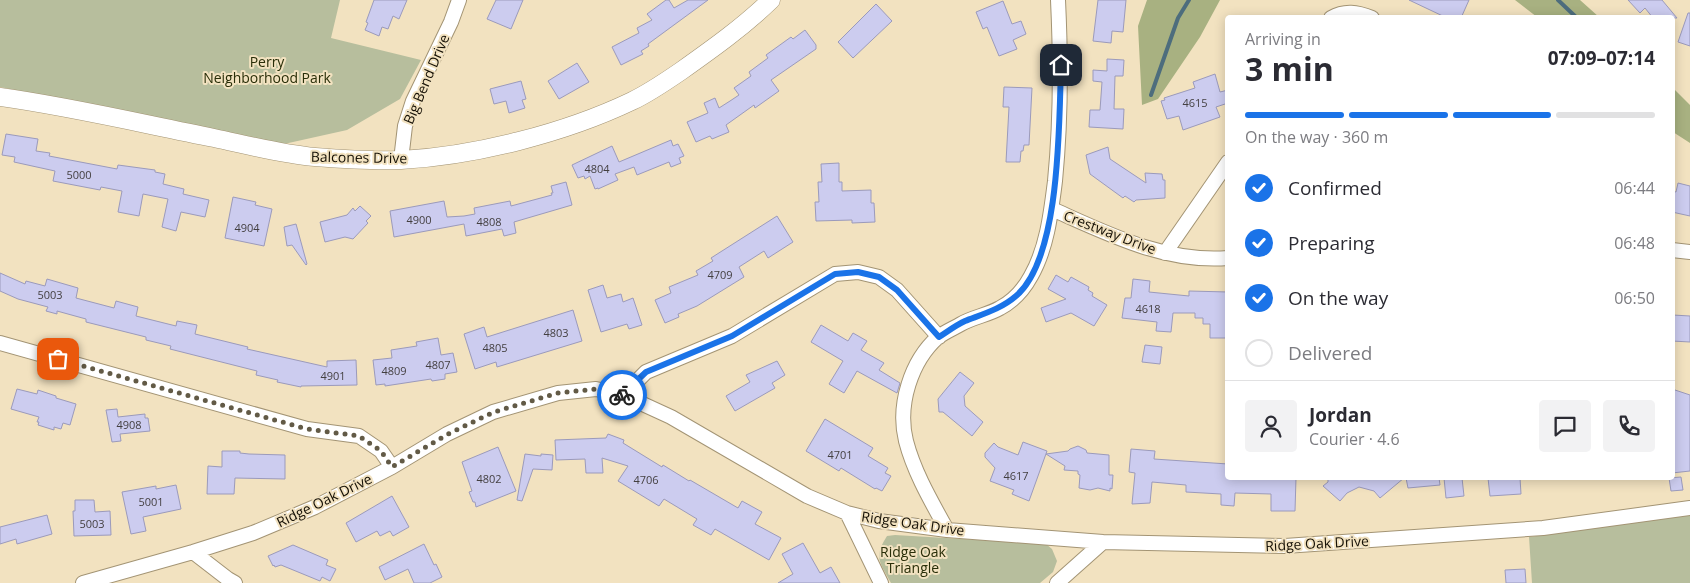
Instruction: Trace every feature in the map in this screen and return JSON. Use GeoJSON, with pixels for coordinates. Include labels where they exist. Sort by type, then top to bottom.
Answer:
{"type":"FeatureCollection","features":[{"type":"Feature","properties":{"kind":"street","name":"Big Bend Drive"},"geometry":{"type":"LineString","coordinates":[[401,160],[405,126],[413,101],[451,22],[459,0]]}},
{"type":"Feature","properties":{"kind":"street","name":"Balcones Drive"},"geometry":{"type":"LineString","coordinates":[[0,97],[41,103],[314,157],[401,160],[449,154],[501,145],[557,129],[633,101],[695,61],[734,32],[771,0]]}},
{"type":"Feature","properties":{"kind":"street"},"geometry":{"type":"LineString","coordinates":[[947,530],[914,466],[905,439],[904,407],[909,382],[919,360],[939,337],[964,322],[999,309],[1018,295],[1031,276],[1042,252],[1052,210],[1058,146],[1061,65],[1058,0]]}},
{"type":"Feature","properties":{"kind":"street"},"geometry":{"type":"LineString","coordinates":[[1336,15],[1341,12],[1359,12],[1366,15]]}},
{"type":"Feature","properties":{"kind":"street"},"geometry":{"type":"LineString","coordinates":[[1165,253],[1225,166]]}},
{"type":"Feature","properties":{"kind":"street","name":"Crestway Drive"},"geometry":{"type":"LineString","coordinates":[[1052,210],[1131,243],[1165,253],[1192,258],[1225,258]]}},
{"type":"Feature","properties":{"kind":"street"},"geometry":{"type":"LineString","coordinates":[[1675,250],[1690,252]]}},
{"type":"Feature","properties":{"kind":"street"},"geometry":{"type":"LineString","coordinates":[[623,395],[646,372],[732,336],[835,274],[858,272],[879,277],[897,290],[939,337]]}},
{"type":"Feature","properties":{"kind":"street"},"geometry":{"type":"LineString","coordinates":[[0,343],[307,429],[359,436],[381,451],[392,467]]}},
{"type":"Feature","properties":{"kind":"street","name":"Ridge Oak Drive"},"geometry":{"type":"LineString","coordinates":[[83,583],[253,533],[315,507],[392,467],[448,434],[494,412],[558,393],[596,389],[623,395],[671,417],[807,496],[848,513],[879,521],[947,530],[1103,542],[1285,546],[1542,528],[1690,508]]}},
{"type":"Feature","properties":{"kind":"street"},"geometry":{"type":"LineString","coordinates":[[848,513],[881,583]]}},
{"type":"Feature","properties":{"kind":"street"},"geometry":{"type":"LineString","coordinates":[[1058,583],[1103,542]]}},
{"type":"Feature","properties":{"kind":"street"},"geometry":{"type":"LineString","coordinates":[[193,552],[236,583]]}},
{"type":"Feature","properties":{"kind":"green space","name":"Perry Neighborhood Park"},"geometry":{"type":"Polygon","coordinates":[[[0,0],[340,0],[331,38],[421,60],[400,99],[347,130],[284,144],[0,87],[0,0]]]}},
{"type":"Feature","properties":{"kind":"green space"},"geometry":{"type":"Polygon","coordinates":[[[1147,0],[1220,0],[1200,37],[1158,99],[1142,105],[1138,26],[1147,0]]]}},
{"type":"Feature","properties":{"kind":"green space"},"geometry":{"type":"Polygon","coordinates":[[[1515,0],[1580,0],[1597,15],[1534,15],[1515,0]]]}},
{"type":"Feature","properties":{"kind":"green space"},"geometry":{"type":"Polygon","coordinates":[[[1675,90],[1690,105],[1690,143],[1675,133],[1675,90]]]}},
{"type":"Feature","properties":{"kind":"green space"},"geometry":{"type":"Polygon","coordinates":[[[1690,515],[1690,583],[1532,583],[1529,537],[1690,515]]]}},
{"type":"Feature","properties":{"kind":"green space","name":"Ridge Oak Triangle"},"geometry":{"type":"Polygon","coordinates":[[[887,536],[1046,544],[1052,549],[1057,561],[1053,572],[1040,583],[891,583],[881,565],[879,555],[887,536]]]}},
{"type":"Feature","properties":{"kind":"building"},"geometry":{"type":"Polygon","coordinates":[[[374,0],[407,0],[399,19],[393,16],[388,29],[382,27],[379,36],[365,30],[374,0]]]}},
{"type":"Feature","properties":{"kind":"building"},"geometry":{"type":"Polygon","coordinates":[[[496,0],[523,0],[511,29],[487,19],[496,0]]]}},
{"type":"Feature","properties":{"kind":"building"},"geometry":{"type":"Polygon","coordinates":[[[666,0],[669,0],[674,8],[688,0],[708,0],[648,44],[649,46],[641,51],[643,54],[621,65],[612,47],[639,33],[637,28],[652,20],[647,14],[666,0]]]}},
{"type":"Feature","properties":{"kind":"building"},"geometry":{"type":"Polygon","coordinates":[[[1098,0],[1126,0],[1123,32],[1112,31],[1111,43],[1093,41],[1098,0]]]}},
{"type":"Feature","properties":{"kind":"building"},"geometry":{"type":"Polygon","coordinates":[[[1409,0],[1469,0],[1462,15],[1441,15],[1409,0]]]}},
{"type":"Feature","properties":{"kind":"building"},"geometry":{"type":"Polygon","coordinates":[[[1628,0],[1662,0],[1674,15],[1651,15],[1645,8],[1640,13],[1628,0]]]}},
{"type":"Feature","properties":{"kind":"building"},"geometry":{"type":"Polygon","coordinates":[[[1003,1],[1012,24],[1021,21],[1026,34],[1013,40],[1017,49],[999,56],[987,27],[983,29],[976,12],[1003,1]]]}},
{"type":"Feature","properties":{"kind":"building"},"geometry":{"type":"Polygon","coordinates":[[[876,4],[892,21],[853,58],[838,42],[876,4]]]}},
{"type":"Feature","properties":{"kind":"building"},"geometry":{"type":"Polygon","coordinates":[[[1688,13],[1690,13],[1690,46],[1678,42],[1688,13]]]}},
{"type":"Feature","properties":{"kind":"building"},"geometry":{"type":"Polygon","coordinates":[[[805,30],[816,45],[816,49],[771,80],[779,91],[755,108],[754,105],[726,125],[729,132],[712,139],[710,136],[696,142],[687,122],[708,113],[704,103],[715,98],[719,108],[739,95],[734,88],[751,76],[749,72],[768,58],[766,55],[791,37],[793,39],[805,30]]]}},
{"type":"Feature","properties":{"kind":"building"},"geometry":{"type":"Polygon","coordinates":[[[1107,59],[1124,60],[1123,76],[1115,76],[1114,109],[1124,109],[1123,129],[1089,127],[1090,110],[1100,110],[1102,82],[1093,81],[1093,70],[1107,71],[1107,59]]]}},
{"type":"Feature","properties":{"kind":"building"},"geometry":{"type":"Polygon","coordinates":[[[577,63],[589,82],[559,99],[548,81],[577,63]]]}},
{"type":"Feature","properties":{"kind":"building"},"geometry":{"type":"Polygon","coordinates":[[[1215,74],[1220,92],[1225,91],[1225,104],[1216,107],[1220,117],[1183,130],[1179,116],[1167,119],[1161,101],[1165,100],[1164,98],[1195,88],[1193,82],[1215,74]]]}},
{"type":"Feature","properties":{"kind":"building"},"geometry":{"type":"Polygon","coordinates":[[[521,81],[526,99],[522,100],[525,108],[509,113],[506,101],[494,104],[490,89],[521,81]]]}},
{"type":"Feature","properties":{"kind":"building"},"geometry":{"type":"Polygon","coordinates":[[[1004,87],[1032,88],[1029,145],[1024,145],[1023,151],[1021,151],[1020,162],[1006,162],[1009,107],[1003,107],[1004,87]]]}},
{"type":"Feature","properties":{"kind":"building"},"geometry":{"type":"Polygon","coordinates":[[[6,134],[38,139],[36,151],[50,153],[49,156],[117,169],[118,165],[155,170],[155,172],[165,174],[163,184],[184,189],[183,194],[209,200],[205,217],[181,212],[176,231],[162,227],[168,199],[143,194],[139,216],[118,212],[122,191],[101,187],[100,190],[53,181],[55,171],[14,162],[15,157],[2,155],[6,134]]]}},
{"type":"Feature","properties":{"kind":"building"},"geometry":{"type":"Polygon","coordinates":[[[671,140],[673,146],[678,144],[684,156],[679,158],[681,163],[671,167],[669,162],[637,175],[634,167],[615,174],[618,180],[598,189],[595,189],[590,176],[585,179],[584,176],[578,178],[572,165],[612,146],[619,162],[671,140]]]}},
{"type":"Feature","properties":{"kind":"building"},"geometry":{"type":"Polygon","coordinates":[[[1108,147],[1110,159],[1146,183],[1145,173],[1162,174],[1163,180],[1165,180],[1165,198],[1136,200],[1134,202],[1125,196],[1123,198],[1090,174],[1086,155],[1108,147]]]}},
{"type":"Feature","properties":{"kind":"building"},"geometry":{"type":"Polygon","coordinates":[[[839,163],[839,182],[842,182],[842,191],[871,190],[871,203],[874,203],[875,222],[852,223],[852,220],[816,221],[815,202],[819,202],[818,182],[822,182],[821,164],[839,163]]]}},
{"type":"Feature","properties":{"kind":"building"},"geometry":{"type":"Polygon","coordinates":[[[566,182],[572,205],[514,222],[516,233],[504,236],[502,229],[466,236],[464,224],[394,237],[390,211],[444,201],[447,217],[464,216],[475,214],[474,208],[510,201],[511,206],[552,195],[551,186],[566,182]]]}},
{"type":"Feature","properties":{"kind":"building"},"geometry":{"type":"Polygon","coordinates":[[[1678,183],[1690,186],[1690,216],[1675,213],[1678,183]]]}},
{"type":"Feature","properties":{"kind":"building"},"geometry":{"type":"Polygon","coordinates":[[[233,197],[256,202],[255,205],[272,209],[264,246],[225,238],[233,197]]]}},
{"type":"Feature","properties":{"kind":"building"},"geometry":{"type":"Polygon","coordinates":[[[360,206],[371,216],[366,221],[368,223],[353,239],[345,237],[325,242],[320,222],[347,215],[353,208],[355,211],[360,206]]]}},
{"type":"Feature","properties":{"kind":"building"},"geometry":{"type":"Polygon","coordinates":[[[777,216],[793,242],[768,258],[764,251],[739,267],[744,277],[697,306],[678,314],[679,317],[665,323],[655,300],[671,293],[669,287],[698,275],[696,271],[713,261],[711,258],[777,216]]]}},
{"type":"Feature","properties":{"kind":"building"},"geometry":{"type":"Polygon","coordinates":[[[296,224],[306,265],[292,245],[287,246],[284,227],[296,224]]]}},
{"type":"Feature","properties":{"kind":"building"},"geometry":{"type":"Polygon","coordinates":[[[0,273],[25,284],[26,281],[45,286],[47,279],[78,288],[76,298],[114,308],[116,301],[138,307],[136,316],[176,326],[177,321],[197,325],[195,334],[248,347],[247,349],[327,367],[327,361],[356,360],[357,385],[301,387],[277,382],[278,380],[256,375],[257,371],[170,349],[171,346],[146,340],[146,337],[86,322],[86,319],[57,311],[57,314],[46,311],[48,307],[18,299],[0,291],[0,273]]]}},
{"type":"Feature","properties":{"kind":"building"},"geometry":{"type":"Polygon","coordinates":[[[1056,275],[1068,282],[1071,277],[1089,287],[1088,290],[1093,293],[1092,296],[1107,305],[1094,326],[1071,313],[1046,322],[1041,308],[1066,299],[1048,289],[1056,275]]]}},
{"type":"Feature","properties":{"kind":"building"},"geometry":{"type":"Polygon","coordinates":[[[1133,279],[1150,281],[1149,292],[1189,296],[1189,291],[1225,292],[1225,338],[1210,338],[1210,324],[1203,324],[1203,318],[1195,318],[1195,313],[1173,313],[1171,332],[1156,331],[1157,322],[1122,318],[1125,298],[1131,298],[1133,279]]]}},
{"type":"Feature","properties":{"kind":"building"},"geometry":{"type":"Polygon","coordinates":[[[603,285],[607,298],[621,294],[623,302],[633,298],[642,325],[629,329],[627,324],[601,332],[588,290],[603,285]]]}},
{"type":"Feature","properties":{"kind":"building"},"geometry":{"type":"Polygon","coordinates":[[[573,310],[582,341],[497,367],[496,362],[475,369],[464,334],[484,327],[487,337],[573,310]]]}},
{"type":"Feature","properties":{"kind":"building"},"geometry":{"type":"Polygon","coordinates":[[[1675,315],[1690,316],[1690,342],[1675,341],[1675,315]]]}},
{"type":"Feature","properties":{"kind":"building"},"geometry":{"type":"Polygon","coordinates":[[[821,325],[848,341],[853,333],[867,341],[861,350],[884,363],[879,370],[900,383],[897,393],[857,371],[844,393],[829,384],[843,361],[811,342],[821,325]]]}},
{"type":"Feature","properties":{"kind":"building"},"geometry":{"type":"Polygon","coordinates":[[[438,338],[441,355],[453,353],[457,372],[445,374],[445,379],[432,381],[431,379],[385,386],[385,384],[376,385],[373,360],[392,358],[391,350],[417,346],[416,342],[438,338]]]}},
{"type":"Feature","properties":{"kind":"building"},"geometry":{"type":"Polygon","coordinates":[[[1145,345],[1162,347],[1160,364],[1142,362],[1145,345]]]}},
{"type":"Feature","properties":{"kind":"building"},"geometry":{"type":"Polygon","coordinates":[[[777,361],[785,375],[772,383],[775,388],[735,411],[726,396],[750,382],[746,375],[777,361]]]}},
{"type":"Feature","properties":{"kind":"building"},"geometry":{"type":"Polygon","coordinates":[[[960,372],[974,383],[964,396],[965,406],[983,422],[972,436],[943,412],[939,412],[938,399],[960,372]]]}},
{"type":"Feature","properties":{"kind":"building"},"geometry":{"type":"Polygon","coordinates":[[[17,389],[37,394],[38,390],[76,404],[70,425],[63,423],[61,429],[54,427],[54,430],[38,425],[39,417],[11,409],[17,389]]]}},
{"type":"Feature","properties":{"kind":"building"},"geometry":{"type":"Polygon","coordinates":[[[1675,390],[1690,395],[1690,471],[1675,473],[1675,390]]]}},
{"type":"Feature","properties":{"kind":"building"},"geometry":{"type":"Polygon","coordinates":[[[117,409],[118,417],[145,414],[145,418],[148,418],[150,431],[120,434],[121,441],[112,442],[106,410],[117,409]]]}},
{"type":"Feature","properties":{"kind":"building"},"geometry":{"type":"Polygon","coordinates":[[[825,419],[873,448],[868,456],[888,468],[885,473],[891,476],[882,491],[875,489],[841,468],[839,471],[806,451],[825,419]]]}},
{"type":"Feature","properties":{"kind":"building"},"geometry":{"type":"Polygon","coordinates":[[[608,434],[624,440],[623,443],[662,467],[663,465],[738,508],[742,501],[762,512],[755,524],[781,538],[769,560],[715,529],[711,535],[693,525],[697,519],[664,499],[659,506],[618,481],[628,466],[602,458],[603,473],[586,473],[585,459],[556,460],[555,440],[606,438],[608,434]]]}},
{"type":"Feature","properties":{"kind":"building"},"geometry":{"type":"Polygon","coordinates":[[[1023,442],[1047,451],[1029,501],[1012,494],[1014,490],[990,481],[995,468],[985,457],[985,453],[994,443],[998,447],[1018,455],[1023,442]]]}},
{"type":"Feature","properties":{"kind":"building"},"geometry":{"type":"Polygon","coordinates":[[[1078,446],[1086,450],[1087,453],[1109,455],[1109,475],[1113,475],[1112,489],[1110,488],[1110,491],[1098,488],[1090,490],[1079,488],[1080,475],[1078,471],[1064,470],[1065,466],[1046,454],[1068,451],[1078,446]]]}},
{"type":"Feature","properties":{"kind":"building"},"geometry":{"type":"Polygon","coordinates":[[[498,447],[516,491],[476,507],[469,492],[472,491],[462,462],[498,447]]]}},
{"type":"Feature","properties":{"kind":"building"},"geometry":{"type":"Polygon","coordinates":[[[1131,449],[1155,451],[1154,459],[1225,464],[1225,480],[1296,480],[1295,511],[1271,511],[1271,494],[1235,493],[1234,506],[1221,505],[1221,494],[1186,492],[1186,485],[1152,482],[1150,503],[1132,504],[1135,473],[1129,472],[1131,449]]]}},
{"type":"Feature","properties":{"kind":"building"},"geometry":{"type":"Polygon","coordinates":[[[222,451],[285,455],[285,479],[235,478],[234,494],[207,494],[208,466],[222,467],[222,451]]]}},
{"type":"Feature","properties":{"kind":"building"},"geometry":{"type":"Polygon","coordinates":[[[525,454],[553,455],[552,470],[533,469],[522,501],[517,500],[525,454]]]}},
{"type":"Feature","properties":{"kind":"building"},"geometry":{"type":"Polygon","coordinates":[[[1681,477],[1683,490],[1671,491],[1669,480],[1675,480],[1675,478],[1681,477]]]}},
{"type":"Feature","properties":{"kind":"building"},"geometry":{"type":"Polygon","coordinates":[[[1328,480],[1402,480],[1380,498],[1374,491],[1359,487],[1347,493],[1340,501],[1323,486],[1328,480]]]}},
{"type":"Feature","properties":{"kind":"building"},"geometry":{"type":"Polygon","coordinates":[[[1406,480],[1439,480],[1440,485],[1408,488],[1406,480]]]}},
{"type":"Feature","properties":{"kind":"building"},"geometry":{"type":"Polygon","coordinates":[[[1444,480],[1462,480],[1464,496],[1446,498],[1444,480]]]}},
{"type":"Feature","properties":{"kind":"building"},"geometry":{"type":"Polygon","coordinates":[[[1488,480],[1520,480],[1521,494],[1490,496],[1488,480]]]}},
{"type":"Feature","properties":{"kind":"building"},"geometry":{"type":"Polygon","coordinates":[[[176,485],[181,509],[143,517],[146,531],[131,534],[122,492],[156,486],[156,489],[176,485]]]}},
{"type":"Feature","properties":{"kind":"building"},"geometry":{"type":"Polygon","coordinates":[[[392,496],[409,527],[393,536],[390,531],[380,536],[377,531],[356,542],[346,523],[392,496]]]}},
{"type":"Feature","properties":{"kind":"building"},"geometry":{"type":"Polygon","coordinates":[[[75,500],[94,500],[95,512],[110,511],[111,535],[74,536],[73,511],[75,511],[75,500]]]}},
{"type":"Feature","properties":{"kind":"building"},"geometry":{"type":"Polygon","coordinates":[[[47,515],[52,534],[17,544],[16,539],[0,544],[0,527],[47,515]]]}},
{"type":"Feature","properties":{"kind":"building"},"geometry":{"type":"Polygon","coordinates":[[[803,543],[820,573],[831,567],[840,583],[778,583],[793,574],[782,554],[803,543]]]}},
{"type":"Feature","properties":{"kind":"building"},"geometry":{"type":"Polygon","coordinates":[[[424,544],[442,577],[430,583],[414,583],[408,569],[385,580],[379,567],[424,544]]]}},
{"type":"Feature","properties":{"kind":"building"},"geometry":{"type":"Polygon","coordinates":[[[293,545],[328,560],[326,565],[336,569],[330,581],[322,577],[320,581],[281,565],[273,566],[268,556],[293,545]]]}},
{"type":"Feature","properties":{"kind":"building"},"geometry":{"type":"Polygon","coordinates":[[[1525,569],[1526,583],[1506,583],[1505,570],[1525,569]]]}},
{"type":"Feature","properties":{"kind":"waterway"},"geometry":{"type":"LineString","coordinates":[[1151,95],[1178,18],[1189,0]]}},
{"type":"Feature","properties":{"kind":"waterway"},"geometry":{"type":"LineString","coordinates":[[1558,0],[1574,15]]}},
{"type":"Feature","properties":{"kind":"way so far"},"geometry":{"type":"LineString","coordinates":[[58,359],[307,429],[359,436],[381,451],[392,467],[448,434],[494,412],[558,393],[596,389],[622,395]]}},
{"type":"Feature","properties":{"kind":"route"},"geometry":{"type":"LineString","coordinates":[[622,395],[646,372],[732,336],[835,274],[858,272],[879,277],[897,290],[939,337],[964,322],[999,309],[1018,295],[1031,276],[1042,252],[1052,210],[1058,146],[1061,65]]}}]}
